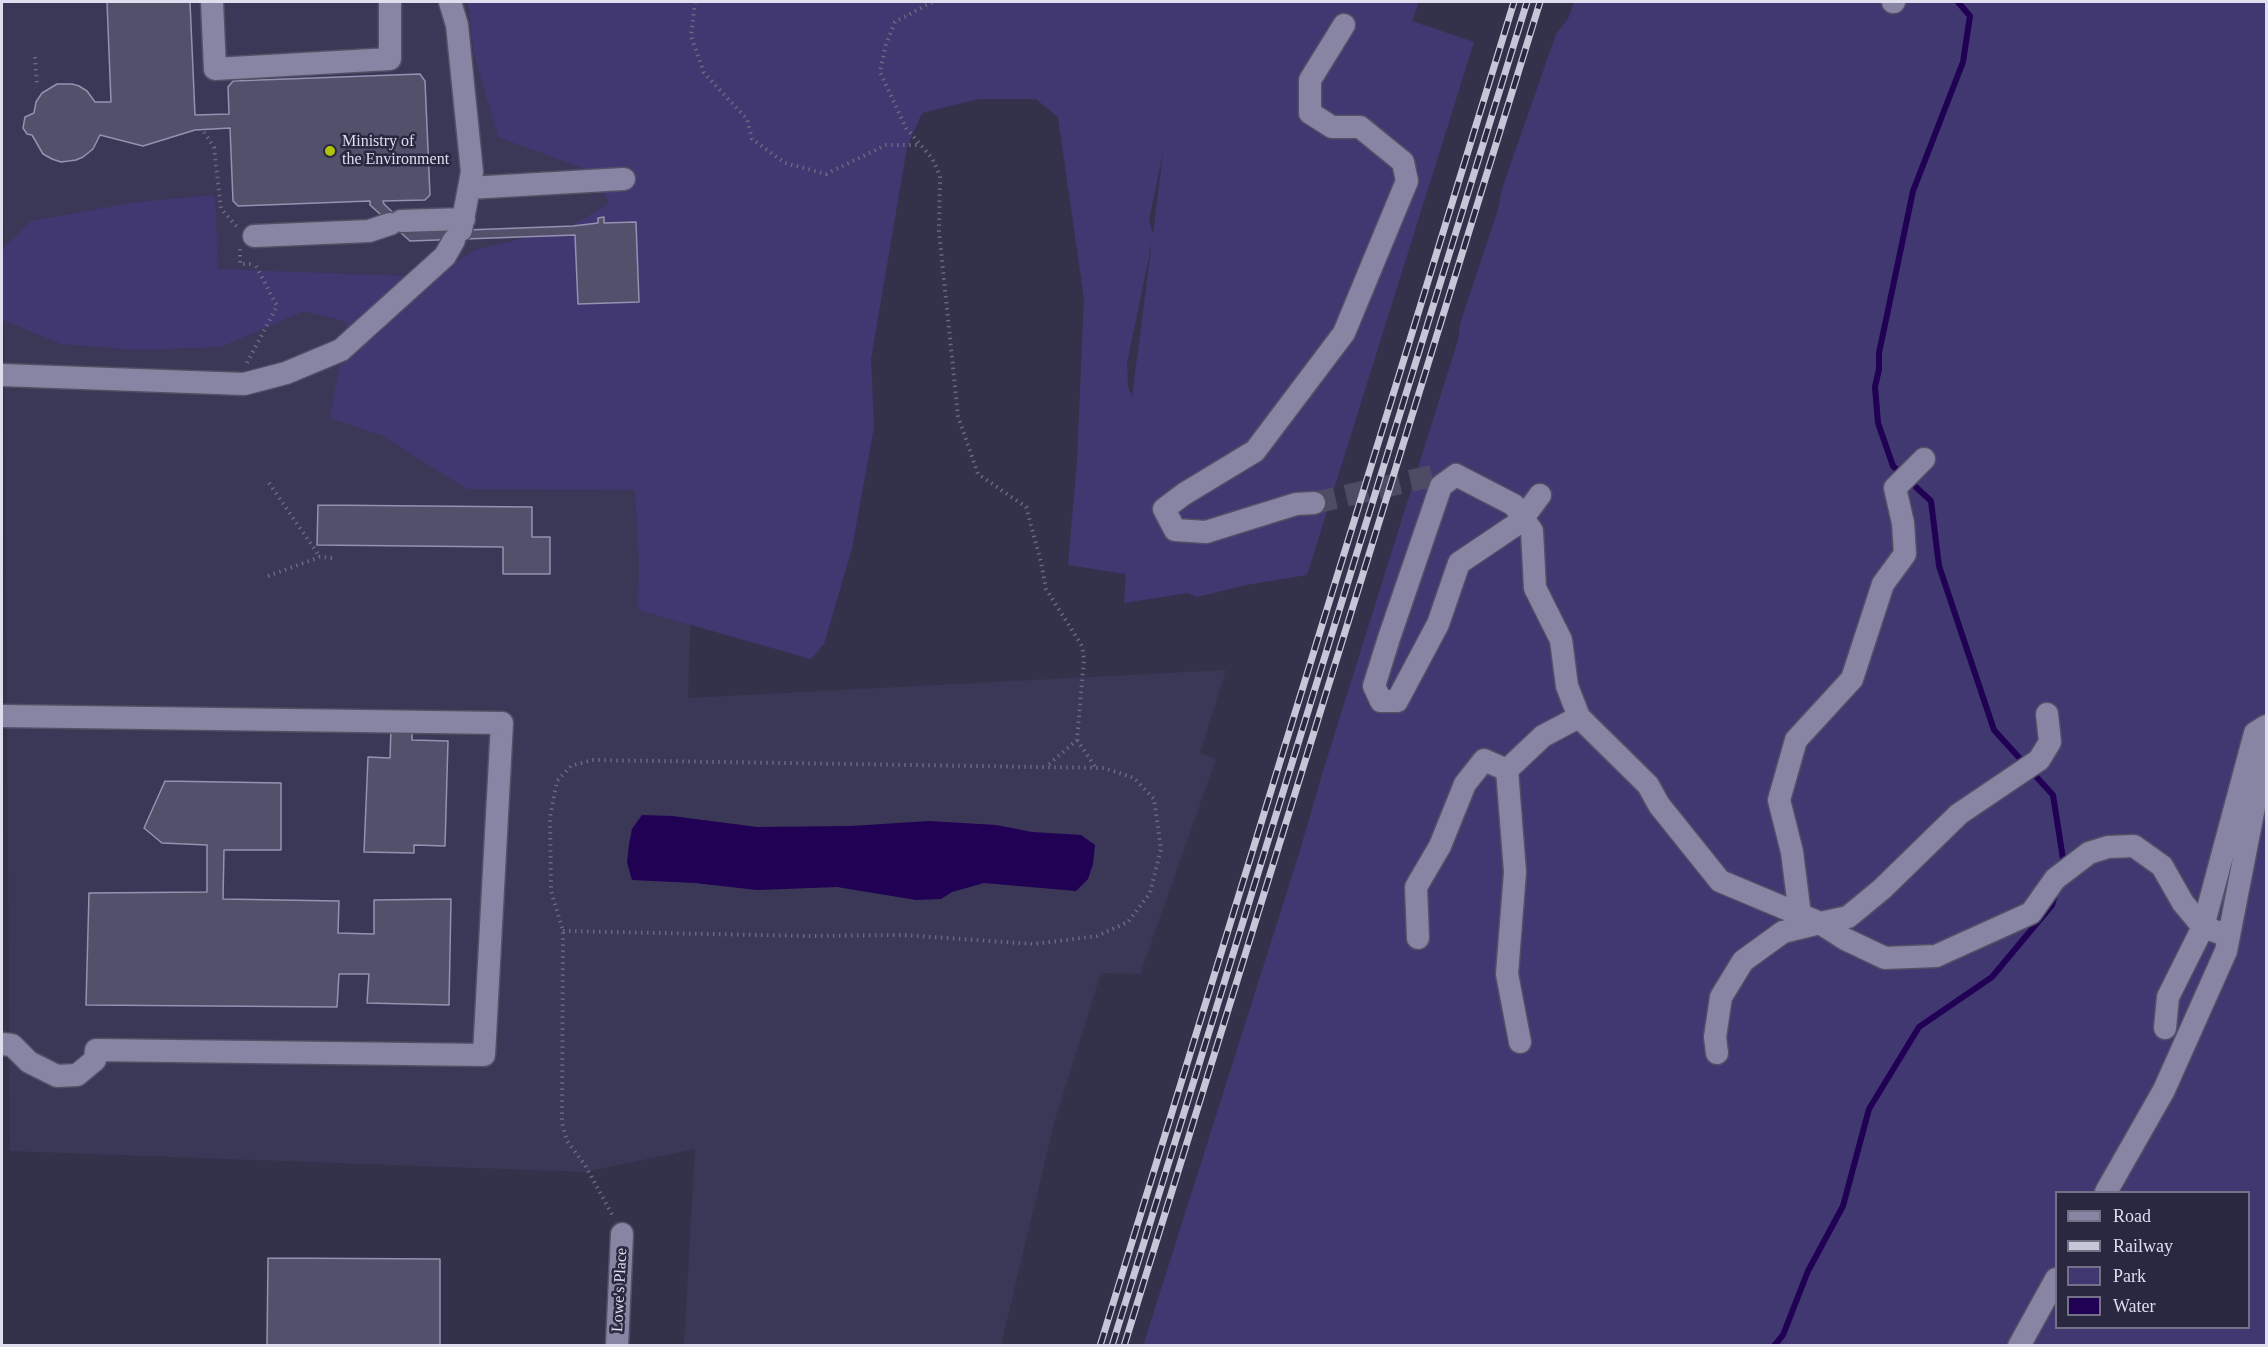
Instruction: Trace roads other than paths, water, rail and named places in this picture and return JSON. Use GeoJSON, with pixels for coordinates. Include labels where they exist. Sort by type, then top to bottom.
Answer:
{"type":"FeatureCollection","features":[{"type":"Feature","properties":{"kind":"street"},"geometry":{"type":"LineString","coordinates":[[212,2],[215,69],[390,59],[390,2]]}},
{"type":"Feature","properties":{"kind":"street"},"geometry":{"type":"LineString","coordinates":[[2,375],[244,384],[286,373],[341,350],[445,256],[460,230],[472,172],[457,25],[450,2]]}},
{"type":"Feature","properties":{"kind":"street"},"geometry":{"type":"LineString","coordinates":[[1314,502],[1296,504],[1206,532],[1175,530],[1164,509],[1184,494],[1255,451],[1344,333],[1407,181],[1403,162],[1360,127],[1332,127],[1310,113],[1310,80],[1344,26]]}},
{"type":"Feature","properties":{"kind":"street"},"geometry":{"type":"LineString","coordinates":[[469,188],[624,179]]}},
{"type":"Feature","properties":{"kind":"street"},"geometry":{"type":"LineString","coordinates":[[245,236],[369,231],[395,222],[460,230]]}},
{"type":"Feature","properties":{"kind":"street"},"geometry":{"type":"LineString","coordinates":[[1810,919],[1779,800],[1796,740],[1852,679],[1883,584],[1905,554],[1903,523],[1896,488],[1924,459]]}},
{"type":"Feature","properties":{"kind":"street"},"geometry":{"type":"LineString","coordinates":[[1432,476],[1456,475],[1514,505],[1532,531],[1535,588],[1561,640],[1567,686],[1579,717],[1648,785],[1659,806],[1720,881],[1810,919],[1885,958],[1936,956],[2031,913],[2055,879],[2089,853],[2108,847],[2134,846],[2162,866],[2183,903],[2203,927],[2229,936]]}},
{"type":"Feature","properties":{"kind":"street"},"geometry":{"type":"LineString","coordinates":[[1456,475],[1441,486],[1389,638],[1374,686],[1381,701],[1397,701],[1438,624],[1459,563],[1517,524],[1540,495]]}},
{"type":"Feature","properties":{"kind":"street"},"geometry":{"type":"LineString","coordinates":[[1717,1053],[1715,1037],[1721,997],[1743,961],[1783,932],[1810,919],[1848,917],[1882,889],[1959,814],[2039,760],[2050,742],[2047,714]]}},
{"type":"Feature","properties":{"kind":"street"},"geometry":{"type":"LineString","coordinates":[[2,716],[502,723],[484,1055],[96,1050],[95,1060],[77,1076],[57,1076],[29,1062],[12,1045],[2,1044]]}},
{"type":"Feature","properties":{"kind":"street"},"geometry":{"type":"LineString","coordinates":[[1507,770],[1543,736],[1579,717]]}},
{"type":"Feature","properties":{"kind":"street"},"geometry":{"type":"LineString","coordinates":[[2165,1028],[2168,997],[2203,927],[2255,733],[2266,726]]}},
{"type":"Feature","properties":{"kind":"street"},"geometry":{"type":"LineString","coordinates":[[2107,1191],[2164,1090],[2226,951],[2266,746]]}},
{"type":"Feature","properties":{"kind":"street"},"geometry":{"type":"LineString","coordinates":[[1419,938],[1416,887],[1440,846],[1465,784],[1484,760],[1507,770]]}},
{"type":"Feature","properties":{"kind":"street"},"geometry":{"type":"LineString","coordinates":[[1507,770],[1515,872],[1507,974],[1520,1042]]}},
{"type":"Feature","properties":{"kind":"street","name":"Lowe's Place"},"geometry":{"type":"LineString","coordinates":[[617,1346],[622,1234]]}},
{"type":"Feature","properties":{"kind":"street"},"geometry":{"type":"LineString","coordinates":[[2019,1346],[2055,1281]]}},
{"type":"Feature","properties":{"kind":"water"},"geometry":{"type":"Polygon","coordinates":[[[642,815],[672,816],[757,827],[851,826],[929,821],[996,825],[1032,832],[1081,835],[1095,845],[1093,864],[1088,879],[1076,891],[984,883],[952,892],[941,899],[916,900],[837,887],[757,890],[695,883],[632,880],[627,862],[629,845],[632,829],[642,815]]]}},
{"type":"Feature","properties":{"kind":"waterway"},"geometry":{"type":"LineString","coordinates":[[1958,2],[1970,16],[1963,62],[1913,191],[1879,353],[1879,369],[1875,387],[1878,423],[1893,466],[1931,501],[1939,566],[1994,730],[2024,763]]}},
{"type":"Feature","properties":{"kind":"waterway"},"geometry":{"type":"LineString","coordinates":[[2031,771],[2053,795],[2064,865]]}},
{"type":"Feature","properties":{"kind":"waterway"},"geometry":{"type":"LineString","coordinates":[[1774,1346],[1783,1335],[1808,1271],[1843,1206],[1869,1109],[1919,1027],[1992,977],[2052,905],[2055,895]]}},
{"type":"Feature","properties":{"kind":"tunnel"},"geometry":{"type":"LineString","coordinates":[[1314,503],[1432,476]]}},
{"type":"Feature","properties":{"kind":"railway"},"geometry":{"type":"LineString","coordinates":[[1100,1346],[1514,2]]}},
{"type":"Feature","properties":{"kind":"railway"},"geometry":{"type":"LineString","coordinates":[[1112,1346],[1527,2]]}},
{"type":"Feature","properties":{"kind":"railway"},"geometry":{"type":"LineString","coordinates":[[1124,1346],[1540,2]]}},
{"type":"Feature","properties":{"kind":"place","name":"Ministry of the Environment"},"geometry":{"type":"Point","coordinates":[330,151]}}]}
